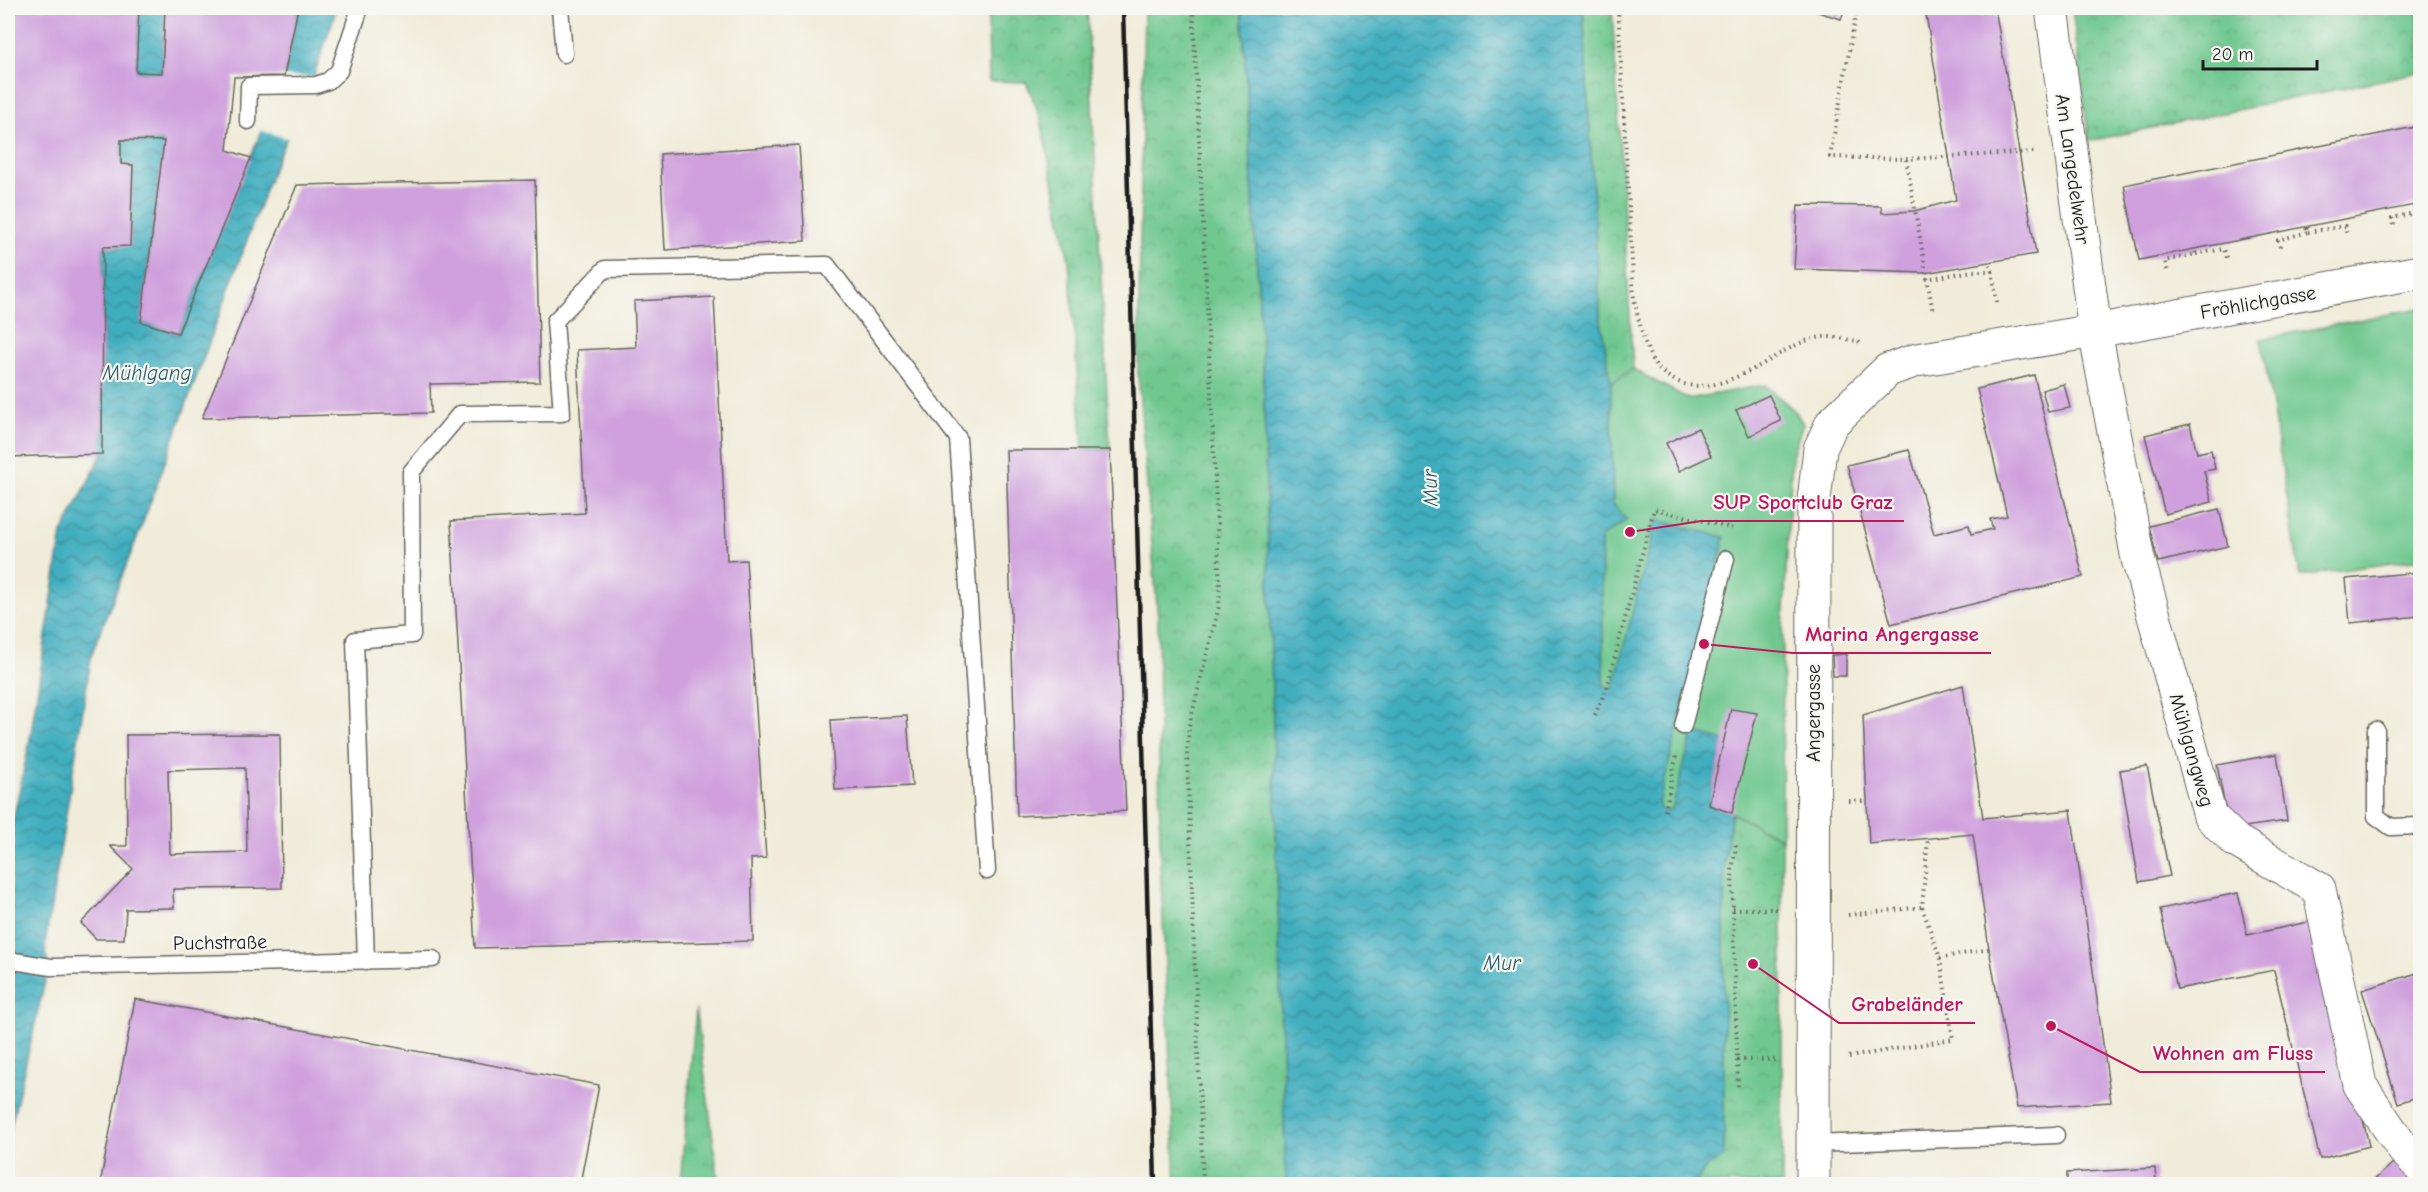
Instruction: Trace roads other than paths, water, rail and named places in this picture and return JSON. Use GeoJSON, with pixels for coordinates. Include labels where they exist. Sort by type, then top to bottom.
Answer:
{"type":"FeatureCollection","features":[{"type":"Feature","properties":{"kind":"street","name":"Am Langedelwehr"},"geometry":{"type":"LineString","coordinates":[[2052,8],[2095,331]]}},
{"type":"Feature","properties":{"kind":"street","name":"Fröhlichgasse"},"geometry":{"type":"LineString","coordinates":[[2095,331],[2421,272]]}},
{"type":"Feature","properties":{"kind":"street","name":"Angergasse"},"geometry":{"type":"LineString","coordinates":[[1813,1185],[1814,501],[1820,449],[1833,423],[1888,370],[1917,360],[2095,331]]}},
{"type":"Feature","properties":{"kind":"street","name":"Mühlgangweg"},"geometry":{"type":"LineString","coordinates":[[2095,331],[2138,559],[2210,816],[2236,841],[2319,889],[2360,1084],[2404,1150],[2421,1166]]}},
{"type":"Feature","properties":{"kind":"lane"},"geometry":{"type":"LineString","coordinates":[[248,121],[249,86],[276,84],[316,86],[328,81],[339,71],[360,8]]}},
{"type":"Feature","properties":{"kind":"lane"},"geometry":{"type":"LineString","coordinates":[[560,8],[564,54]]}},
{"type":"Feature","properties":{"kind":"lane"},"geometry":{"type":"LineString","coordinates":[[366,961],[355,640],[412,635],[411,472],[460,414],[562,413],[555,321],[605,268],[827,265],[958,438],[987,871]]}},
{"type":"Feature","properties":{"kind":"lane"},"geometry":{"type":"LineString","coordinates":[[1683,726],[1726,559]]}},
{"type":"Feature","properties":{"kind":"lane"},"geometry":{"type":"LineString","coordinates":[[2376,730],[2376,816],[2391,827],[2421,826]]}},
{"type":"Feature","properties":{"kind":"lane","name":"Puchstraße"},"geometry":{"type":"LineString","coordinates":[[8,960],[51,968],[433,959]]}},
{"type":"Feature","properties":{"kind":"lane"},"geometry":{"type":"LineString","coordinates":[[1813,1144],[2056,1135]]}},
{"type":"Feature","properties":{"kind":"water"},"geometry":{"type":"Polygon","coordinates":[[[139,8],[165,8],[162,73],[136,72],[139,8]]]}},
{"type":"Feature","properties":{"kind":"water","name":"Mühlgang"},"geometry":{"type":"Polygon","coordinates":[[[298,8],[337,8],[310,88],[275,164],[142,525],[92,653],[45,945],[48,969],[8,1139],[8,843],[29,745],[62,533],[102,454],[103,247],[130,245],[133,165],[121,164],[121,140],[164,141],[141,322],[178,333],[284,76],[298,8]]]}},
{"type":"Feature","properties":{"kind":"water","name":"Mur"},"geometry":{"type":"Polygon","coordinates":[[[1242,8],[1583,8],[1600,315],[1611,383],[1613,504],[1627,520],[1601,537],[1604,686],[1613,689],[1656,520],[1725,537],[1659,803],[1660,809],[1672,810],[1693,732],[1724,741],[1709,805],[1732,813],[1724,862],[1724,1157],[1707,1166],[1695,1184],[1286,1184],[1263,370],[1242,8]]]}},
{"type":"Feature","properties":{"kind":"railway"},"geometry":{"type":"LineString","coordinates":[[1123,8],[1155,1184]]}},
{"type":"Feature","properties":{"kind":"place","name":"SUP Sportclub Graz"},"geometry":{"type":"Point","coordinates":[1630,532]}},
{"type":"Feature","properties":{"kind":"place","name":"Marina Angergasse"},"geometry":{"type":"Point","coordinates":[1704,644]}},
{"type":"Feature","properties":{"kind":"place","name":"Grabeländer"},"geometry":{"type":"Point","coordinates":[1753,964]}},
{"type":"Feature","properties":{"kind":"place","name":"Wohnen am Fluss"},"geometry":{"type":"Point","coordinates":[2051,1026]}}]}
